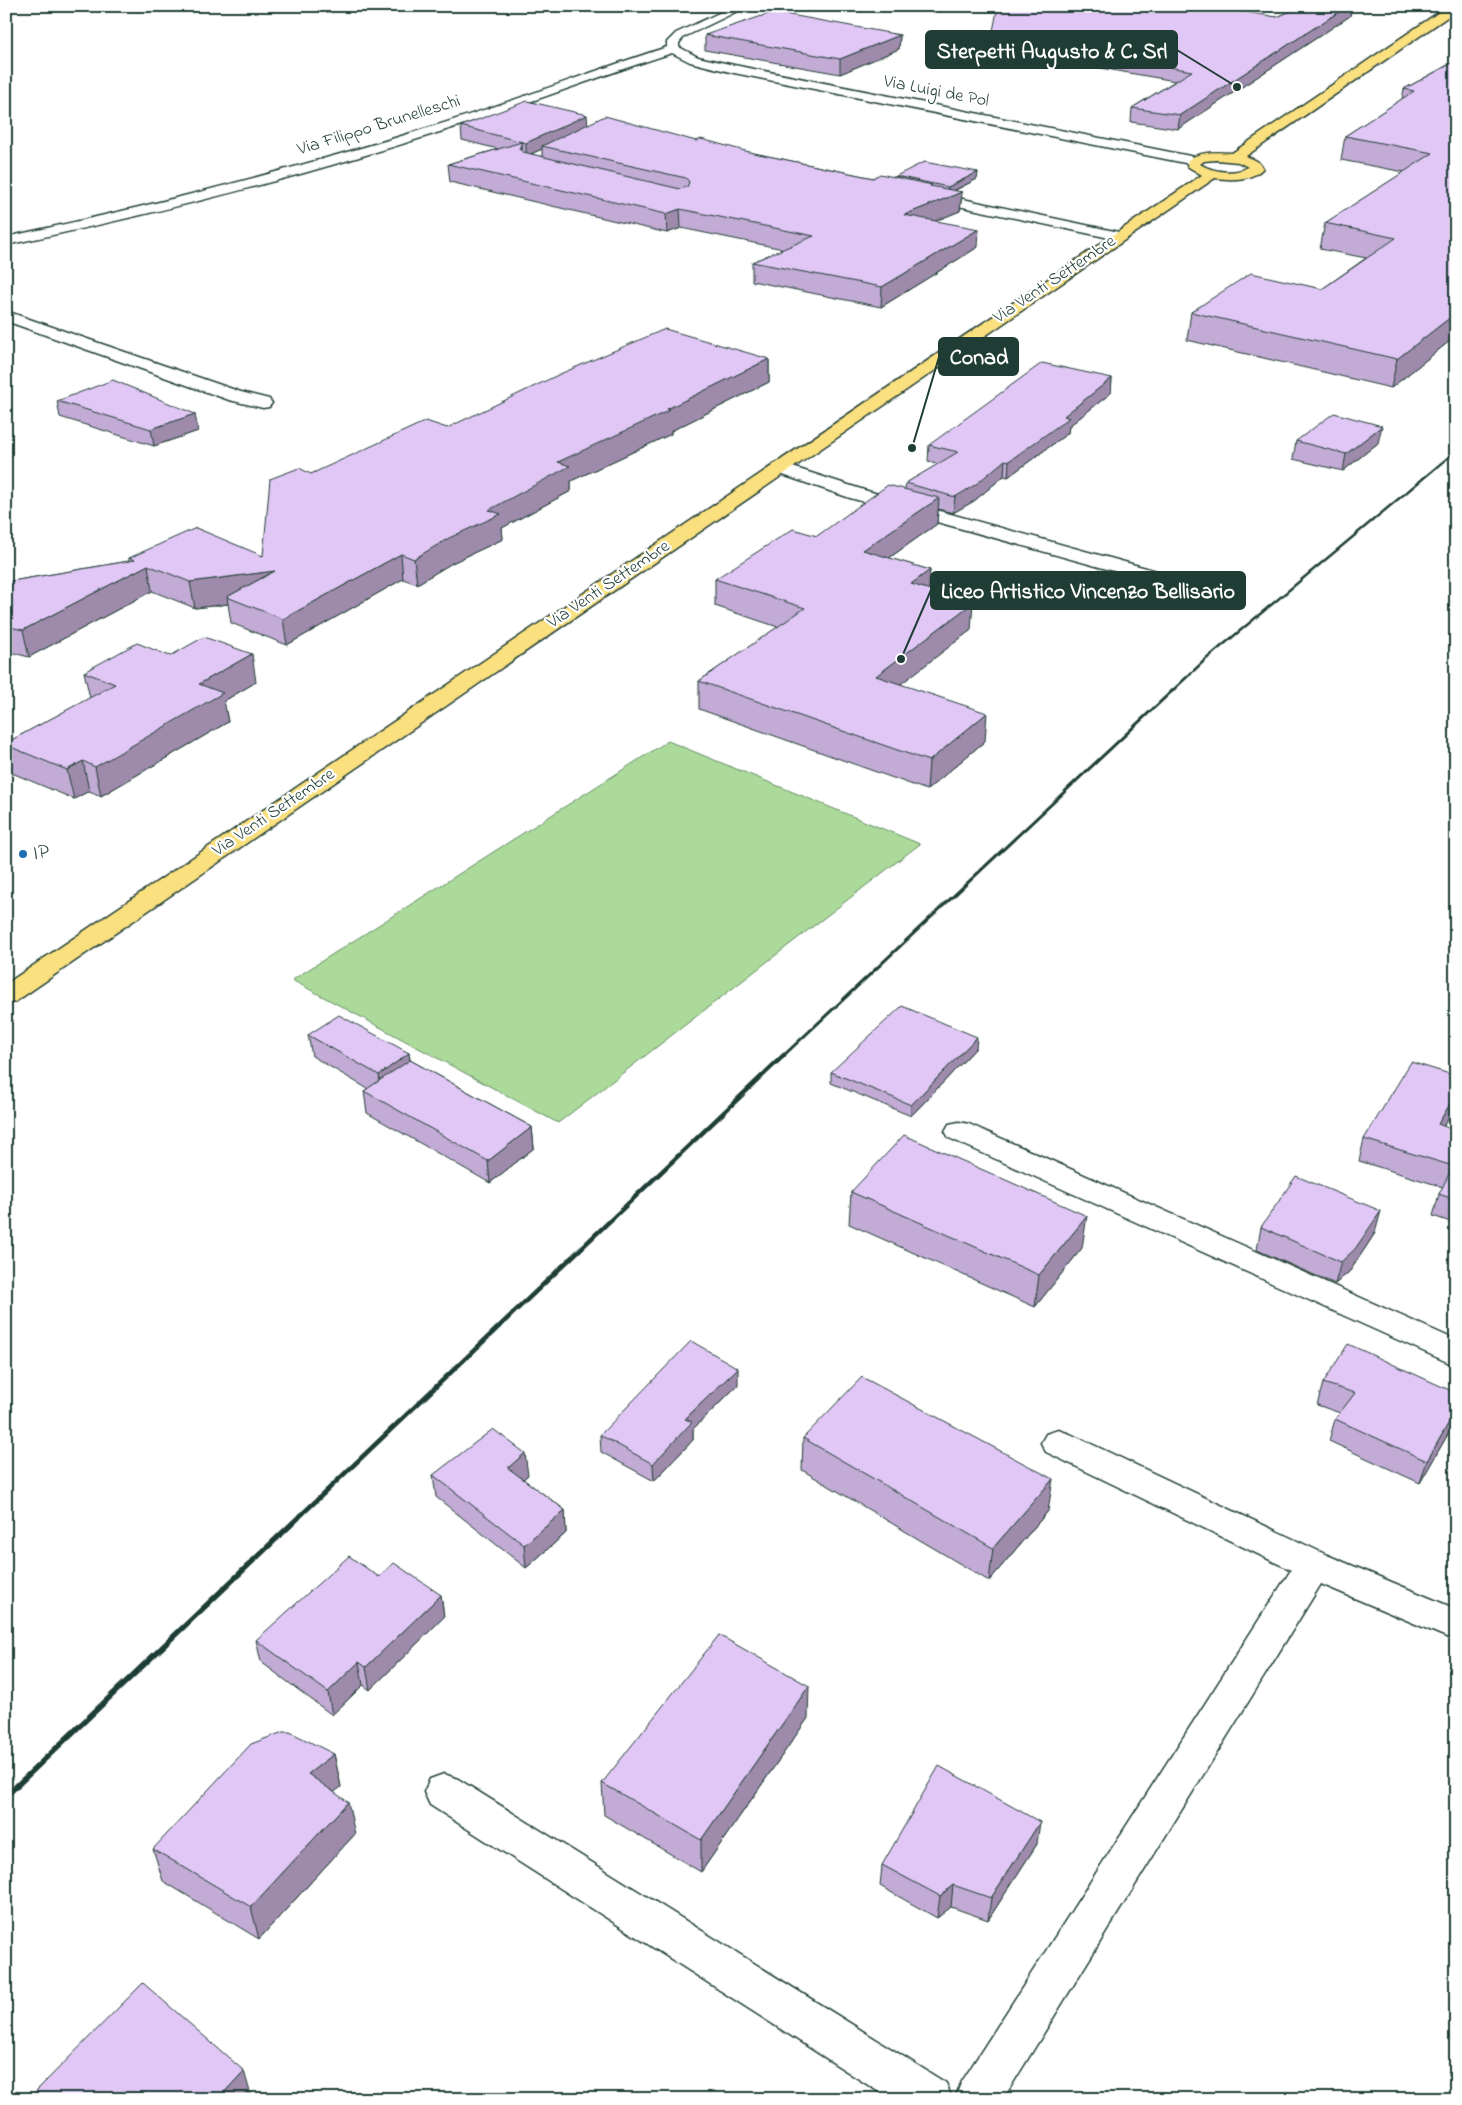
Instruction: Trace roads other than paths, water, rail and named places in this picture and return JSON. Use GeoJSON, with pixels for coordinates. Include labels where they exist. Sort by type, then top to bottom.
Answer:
{"type":"FeatureCollection","features":[{"type":"Feature","properties":{"kind":"main road"},"geometry":{"type":"LineString","coordinates":[[1235,158],[1456,6]]}},
{"type":"Feature","properties":{"kind":"main road"},"geometry":{"type":"LineString","coordinates":[[1207,157],[1235,158],[1250,162],[1256,168],[1249,173],[1212,174],[1197,169],[1193,163],[1207,157]]}},
{"type":"Feature","properties":{"kind":"main road","name":"Via Venti Settembre"},"geometry":{"type":"LineString","coordinates":[[6,996],[1212,174]]}},
{"type":"Feature","properties":{"kind":"street"},"geometry":{"type":"LineString","coordinates":[[673,49],[673,42],[680,35],[743,6]]}},
{"type":"Feature","properties":{"kind":"street","name":"Via Filippo Brunelleschi"},"geometry":{"type":"LineString","coordinates":[[6,241],[126,216],[233,188],[424,133],[673,49]]}},
{"type":"Feature","properties":{"kind":"street","name":"Via Luigi de Pol"},"geometry":{"type":"LineString","coordinates":[[673,49],[688,58],[734,69],[1195,161]]}},
{"type":"Feature","properties":{"kind":"street"},"geometry":{"type":"LineString","coordinates":[[508,104],[535,110]]}},
{"type":"Feature","properties":{"kind":"street"},"geometry":{"type":"LineString","coordinates":[[916,193],[1119,236]]}},
{"type":"Feature","properties":{"kind":"street"},"geometry":{"type":"LineString","coordinates":[[6,316],[235,396],[263,403]]}},
{"type":"Feature","properties":{"kind":"street"},"geometry":{"type":"LineString","coordinates":[[780,468],[857,494],[1150,575]]}},
{"type":"Feature","properties":{"kind":"street"},"geometry":{"type":"LineString","coordinates":[[959,1131],[1456,1354]]}},
{"type":"Feature","properties":{"kind":"street"},"geometry":{"type":"LineString","coordinates":[[1058,1443],[1314,1565],[1456,1626]]}},
{"type":"Feature","properties":{"kind":"street"},"geometry":{"type":"LineString","coordinates":[[977,2099],[1314,1565]]}},
{"type":"Feature","properties":{"kind":"street"},"geometry":{"type":"LineString","coordinates":[[444,1792],[930,2099]]}},
{"type":"Feature","properties":{"kind":"railway"},"geometry":{"type":"LineString","coordinates":[[1171,692],[1205,660],[1456,451]]}},
{"type":"Feature","properties":{"kind":"railway"},"geometry":{"type":"LineString","coordinates":[[782,1057],[1172,691]]}},
{"type":"Feature","properties":{"kind":"railway"},"geometry":{"type":"LineString","coordinates":[[297,1519],[784,1055]]}},
{"type":"Feature","properties":{"kind":"railway"},"geometry":{"type":"LineString","coordinates":[[6,1796],[298,1518]]}},
{"type":"Feature","properties":{"kind":"place","name":"Sterpetti Augusto & C. Srl"},"geometry":{"type":"Point","coordinates":[1237,87]}},
{"type":"Feature","properties":{"kind":"place","name":"Conad"},"geometry":{"type":"Point","coordinates":[912,448]}},
{"type":"Feature","properties":{"kind":"place","name":"Liceo Artistico Vincenzo Bellisario"},"geometry":{"type":"Point","coordinates":[901,659]}},
{"type":"Feature","properties":{"kind":"place","name":"IP"},"geometry":{"type":"Point","coordinates":[23,854]}}]}
